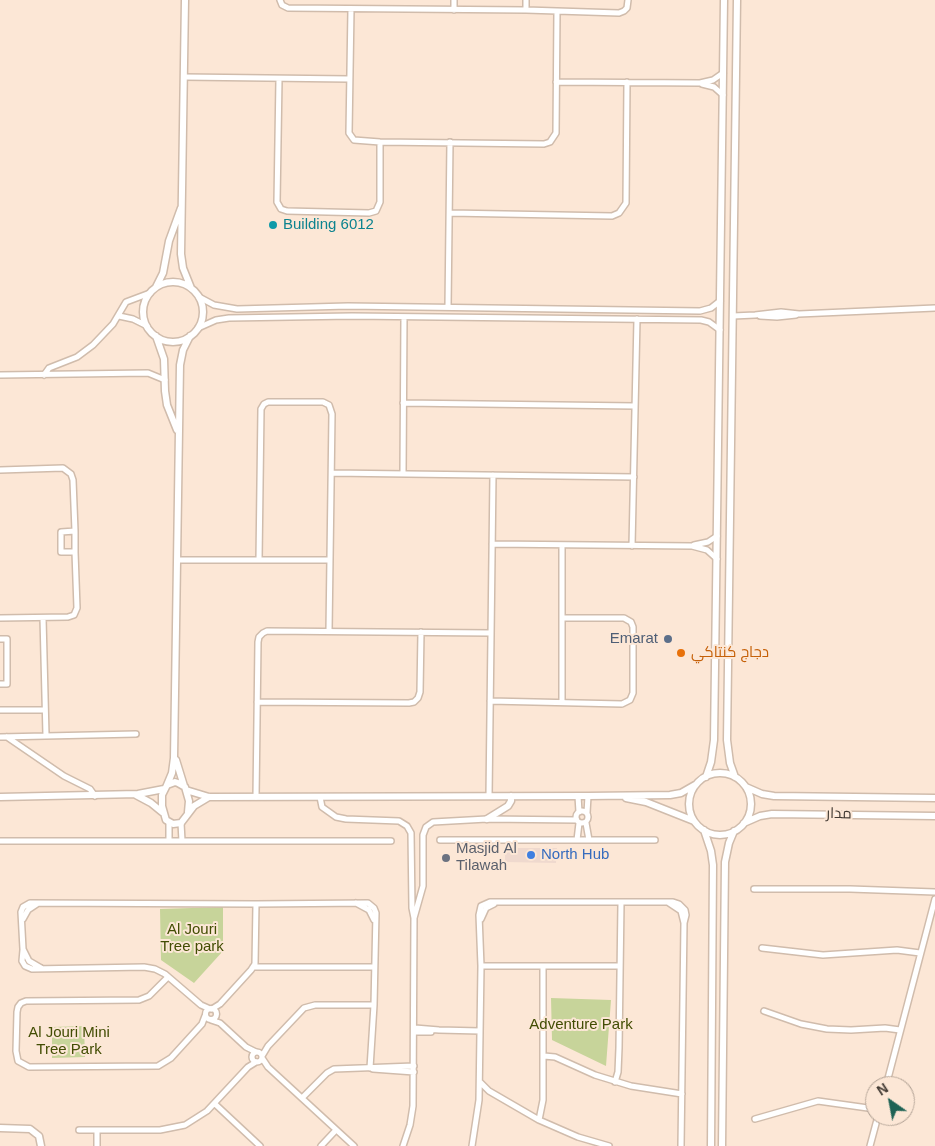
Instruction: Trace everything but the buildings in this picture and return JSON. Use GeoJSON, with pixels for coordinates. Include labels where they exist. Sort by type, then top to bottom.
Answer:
{"type":"FeatureCollection","features":[{"type":"Feature","properties":{"kind":"street"},"geometry":{"type":"LineString","coordinates":[[185,0],[181,261],[185,275],[199,297],[203,310],[203,316],[198,328]]}},
{"type":"Feature","properties":{"kind":"street"},"geometry":{"type":"LineString","coordinates":[[280,0],[282,5],[288,8],[621,12],[627,8],[628,0]]}},
{"type":"Feature","properties":{"kind":"street"},"geometry":{"type":"LineString","coordinates":[[454,0],[454,10]]}},
{"type":"Feature","properties":{"kind":"street"},"geometry":{"type":"LineString","coordinates":[[526,0],[526,10]]}},
{"type":"Feature","properties":{"kind":"street"},"geometry":{"type":"LineString","coordinates":[[706,777],[711,762],[714,740],[724,0]]}},
{"type":"Feature","properties":{"kind":"street"},"geometry":{"type":"LineString","coordinates":[[734,777],[727,740],[737,0]]}},
{"type":"Feature","properties":{"kind":"street"},"geometry":{"type":"LineString","coordinates":[[351,9],[348,130],[350,136],[358,141],[380,142],[544,144],[550,142],[556,134],[557,11]]}},
{"type":"Feature","properties":{"kind":"street"},"geometry":{"type":"LineString","coordinates":[[556,82],[700,83],[713,80],[723,73]]}},
{"type":"Feature","properties":{"kind":"street"},"geometry":{"type":"LineString","coordinates":[[184,77],[349,79]]}},
{"type":"Feature","properties":{"kind":"street"},"geometry":{"type":"LineString","coordinates":[[279,79],[277,202],[281,210],[360,213],[376,211],[380,202],[380,142]]}},
{"type":"Feature","properties":{"kind":"street"},"geometry":{"type":"LineString","coordinates":[[450,213],[612,216],[620,214],[626,203],[627,82]]}},
{"type":"Feature","properties":{"kind":"street"},"geometry":{"type":"LineString","coordinates":[[700,83],[714,87],[723,95]]}},
{"type":"Feature","properties":{"kind":"street"},"geometry":{"type":"LineString","coordinates":[[448,307],[450,142]]}},
{"type":"Feature","properties":{"kind":"street"},"geometry":{"type":"LineString","coordinates":[[156,287],[165,265],[169,242],[182,207]]}},
{"type":"Feature","properties":{"kind":"street"},"geometry":{"type":"LineString","coordinates":[[178,433],[167,404],[163,354],[155,335],[144,319],[144,305],[150,293],[156,287],[168,282],[180,283],[192,288]]}},
{"type":"Feature","properties":{"kind":"street"},"geometry":{"type":"LineString","coordinates":[[44,375],[49,368],[77,356],[93,346],[119,316],[126,302],[150,293]]}},
{"type":"Feature","properties":{"kind":"street"},"geometry":{"type":"LineString","coordinates":[[199,297],[214,305],[236,309],[348,306],[700,311],[711,308],[720,301]]}},
{"type":"Feature","properties":{"kind":"street"},"geometry":{"type":"LineString","coordinates":[[733,316],[781,312],[799,314],[935,308]]}},
{"type":"Feature","properties":{"kind":"street"},"geometry":{"type":"LineString","coordinates":[[119,316],[133,319],[147,326]]}},
{"type":"Feature","properties":{"kind":"street"},"geometry":{"type":"LineString","coordinates":[[162,812],[162,800],[165,787],[171,777],[174,758],[180,365],[183,350],[190,336],[198,328],[216,320],[235,318],[404,317],[701,320],[709,322],[720,330]]}},
{"type":"Feature","properties":{"kind":"street"},"geometry":{"type":"LineString","coordinates":[[403,474],[404,317]]}},
{"type":"Feature","properties":{"kind":"street"},"geometry":{"type":"LineString","coordinates":[[632,546],[637,320]]}},
{"type":"Feature","properties":{"kind":"street"},"geometry":{"type":"LineString","coordinates":[[155,335],[172,341],[178,341],[190,336]]}},
{"type":"Feature","properties":{"kind":"street"},"geometry":{"type":"LineString","coordinates":[[0,375],[148,373],[165,380]]}},
{"type":"Feature","properties":{"kind":"street"},"geometry":{"type":"LineString","coordinates":[[259,560],[261,411],[264,404],[271,402],[320,402],[328,405],[332,414],[329,631]]}},
{"type":"Feature","properties":{"kind":"street"},"geometry":{"type":"LineString","coordinates":[[403,403],[635,406]]}},
{"type":"Feature","properties":{"kind":"street"},"geometry":{"type":"LineString","coordinates":[[0,470],[63,468],[71,474],[73,480],[75,531],[76,612],[68,617],[0,618]]}},
{"type":"Feature","properties":{"kind":"street"},"geometry":{"type":"LineString","coordinates":[[332,473],[634,477]]}},
{"type":"Feature","properties":{"kind":"street"},"geometry":{"type":"LineString","coordinates":[[490,796],[493,475]]}},
{"type":"Feature","properties":{"kind":"street"},"geometry":{"type":"LineString","coordinates":[[75,531],[61,532],[61,552],[75,552]]}},
{"type":"Feature","properties":{"kind":"street"},"geometry":{"type":"LineString","coordinates":[[492,544],[692,546],[708,542],[717,536]]}},
{"type":"Feature","properties":{"kind":"street"},"geometry":{"type":"LineString","coordinates":[[562,545],[562,702]]}},
{"type":"Feature","properties":{"kind":"street"},"geometry":{"type":"LineString","coordinates":[[692,546],[707,550],[717,559]]}},
{"type":"Feature","properties":{"kind":"street"},"geometry":{"type":"LineString","coordinates":[[178,560],[330,560]]}},
{"type":"Feature","properties":{"kind":"street"},"geometry":{"type":"LineString","coordinates":[[43,618],[46,736]]}},
{"type":"Feature","properties":{"kind":"street"},"geometry":{"type":"LineString","coordinates":[[490,701],[625,703],[632,698],[633,627],[630,620],[624,618],[563,618]]}},
{"type":"Feature","properties":{"kind":"street"},"geometry":{"type":"LineString","coordinates":[[256,797],[258,642],[261,634],[268,631],[491,633]]}},
{"type":"Feature","properties":{"kind":"street"},"geometry":{"type":"LineString","coordinates":[[257,702],[414,702],[420,692],[421,632]]}},
{"type":"Feature","properties":{"kind":"street"},"geometry":{"type":"LineString","coordinates":[[0,639],[7,639],[7,684],[0,684]]}},
{"type":"Feature","properties":{"kind":"street"},"geometry":{"type":"LineString","coordinates":[[0,710],[45,710]]}},
{"type":"Feature","properties":{"kind":"street"},"geometry":{"type":"LineString","coordinates":[[0,737],[136,734]]}},
{"type":"Feature","properties":{"kind":"street"},"geometry":{"type":"LineString","coordinates":[[6,737],[64,776],[90,789],[95,796]]}},
{"type":"Feature","properties":{"kind":"street"},"geometry":{"type":"LineString","coordinates":[[132,794],[145,799],[162,812],[169,822],[177,824],[185,820],[189,801],[174,758]]}},
{"type":"Feature","properties":{"kind":"street"},"geometry":{"type":"LineString","coordinates":[[0,797],[132,794],[165,787],[174,782],[209,797],[670,795],[681,793],[695,786],[706,777],[720,773],[734,777],[746,787],[750,805],[744,823],[734,830],[721,834],[704,830],[695,822],[683,816],[640,800],[597,796]]}},
{"type":"Feature","properties":{"kind":"street"},"geometry":{"type":"LineString","coordinates":[[695,786],[689,804],[695,822]]}},
{"type":"Feature","properties":{"kind":"street","name":"مدار"},"geometry":{"type":"LineString","coordinates":[[746,787],[762,794],[774,796],[935,798]]}},
{"type":"Feature","properties":{"kind":"street"},"geometry":{"type":"LineString","coordinates":[[487,819],[508,806],[511,796]]}},
{"type":"Feature","properties":{"kind":"street"},"geometry":{"type":"LineString","coordinates":[[577,840],[578,796]]}},
{"type":"Feature","properties":{"kind":"street"},"geometry":{"type":"LineString","coordinates":[[588,796],[587,812],[589,818],[586,823],[589,840]]}},
{"type":"Feature","properties":{"kind":"street"},"geometry":{"type":"LineString","coordinates":[[188,812],[197,803],[209,797]]}},
{"type":"Feature","properties":{"kind":"street"},"geometry":{"type":"LineString","coordinates":[[320,797],[322,807],[339,818],[394,821],[403,823],[411,833],[412,908],[414,918],[414,1070],[412,1116],[403,1146]]}},
{"type":"Feature","properties":{"kind":"street"},"geometry":{"type":"LineString","coordinates":[[579,812],[587,812]]}},
{"type":"Feature","properties":{"kind":"street","name":"مدار"},"geometry":{"type":"LineString","coordinates":[[744,823],[760,816],[772,814],[935,816]]}},
{"type":"Feature","properties":{"kind":"street"},"geometry":{"type":"LineString","coordinates":[[414,918],[423,881],[424,831],[432,822],[487,819],[578,821],[586,823]]}},
{"type":"Feature","properties":{"kind":"street"},"geometry":{"type":"LineString","coordinates":[[169,822],[169,841]]}},
{"type":"Feature","properties":{"kind":"street"},"geometry":{"type":"LineString","coordinates":[[181,823],[182,841]]}},
{"type":"Feature","properties":{"kind":"street"},"geometry":{"type":"LineString","coordinates":[[704,830],[711,851],[713,865],[711,1146]]}},
{"type":"Feature","properties":{"kind":"street"},"geometry":{"type":"LineString","coordinates":[[722,1146],[725,862],[734,830]]}},
{"type":"Feature","properties":{"kind":"street"},"geometry":{"type":"LineString","coordinates":[[440,840],[655,840]]}},
{"type":"Feature","properties":{"kind":"street"},"geometry":{"type":"LineString","coordinates":[[0,841],[391,841]]}},
{"type":"Feature","properties":{"kind":"street"},"geometry":{"type":"LineString","coordinates":[[412,843],[423,844]]}},
{"type":"Feature","properties":{"kind":"street"},"geometry":{"type":"LineString","coordinates":[[413,880],[423,881]]}},
{"type":"Feature","properties":{"kind":"street"},"geometry":{"type":"LineString","coordinates":[[754,889],[850,889],[935,892]]}},
{"type":"Feature","properties":{"kind":"street"},"geometry":{"type":"LineString","coordinates":[[888,1076],[935,899]]}},
{"type":"Feature","properties":{"kind":"street"},"geometry":{"type":"LineString","coordinates":[[472,1146],[480,1082],[481,966],[479,912],[481,906],[487,903],[669,902],[683,907],[686,915],[684,923],[681,1146]]}},
{"type":"Feature","properties":{"kind":"street"},"geometry":{"type":"LineString","coordinates":[[220,1023],[214,1011],[201,1005],[160,971],[150,967],[32,969],[25,966],[21,956],[23,949],[23,921],[28,910],[40,903],[356,903],[366,908],[374,920],[374,1005],[370,1068]]}},
{"type":"Feature","properties":{"kind":"street"},"geometry":{"type":"LineString","coordinates":[[615,1082],[619,1056],[621,903]]}},
{"type":"Feature","properties":{"kind":"street"},"geometry":{"type":"LineString","coordinates":[[214,1011],[253,967],[256,957],[256,904]]}},
{"type":"Feature","properties":{"kind":"street"},"geometry":{"type":"LineString","coordinates":[[762,948],[823,955],[897,950],[920,953]]}},
{"type":"Feature","properties":{"kind":"street"},"geometry":{"type":"LineString","coordinates":[[481,966],[620,966]]}},
{"type":"Feature","properties":{"kind":"street"},"geometry":{"type":"LineString","coordinates":[[253,967],[373,967]]}},
{"type":"Feature","properties":{"kind":"street"},"geometry":{"type":"LineString","coordinates":[[539,1120],[543,1105],[543,967]]}},
{"type":"Feature","properties":{"kind":"street"},"geometry":{"type":"LineString","coordinates":[[168,977],[149,996],[140,1000],[26,1001],[21,1003],[17,1012],[16,1051],[18,1061],[29,1067],[158,1066],[168,1061],[202,1024],[208,1017],[207,1010],[214,1011]]}},
{"type":"Feature","properties":{"kind":"street"},"geometry":{"type":"LineString","coordinates":[[201,1005],[208,1017],[220,1023],[354,1146]]}},
{"type":"Feature","properties":{"kind":"street"},"geometry":{"type":"LineString","coordinates":[[79,1130],[160,1130],[177,1128],[193,1121],[215,1104],[301,1010],[308,1006],[374,1005]]}},
{"type":"Feature","properties":{"kind":"street"},"geometry":{"type":"LineString","coordinates":[[208,1017],[215,1017],[214,1011]]}},
{"type":"Feature","properties":{"kind":"street"},"geometry":{"type":"LineString","coordinates":[[764,1011],[801,1024],[827,1029],[885,1028],[900,1030]]}},
{"type":"Feature","properties":{"kind":"street"},"geometry":{"type":"LineString","coordinates":[[415,1030],[480,1030]]}},
{"type":"Feature","properties":{"kind":"street"},"geometry":{"type":"LineString","coordinates":[[544,1056],[555,1057],[615,1082],[649,1090],[682,1094]]}},
{"type":"Feature","properties":{"kind":"street"},"geometry":{"type":"LineString","coordinates":[[302,1098],[327,1073],[334,1069],[414,1070]]}},
{"type":"Feature","properties":{"kind":"street"},"geometry":{"type":"LineString","coordinates":[[480,1082],[485,1089],[539,1120],[578,1137],[609,1146]]}},
{"type":"Feature","properties":{"kind":"street"},"geometry":{"type":"LineString","coordinates":[[479,1100],[486,1095],[493,1094]]}},
{"type":"Feature","properties":{"kind":"street"},"geometry":{"type":"LineString","coordinates":[[755,1119],[818,1101],[865,1108]]}},
{"type":"Feature","properties":{"kind":"street"},"geometry":{"type":"LineString","coordinates":[[215,1104],[260,1146]]}},
{"type":"Feature","properties":{"kind":"street"},"geometry":{"type":"LineString","coordinates":[[870,1146],[875,1126]]}},
{"type":"Feature","properties":{"kind":"street"},"geometry":{"type":"LineString","coordinates":[[0,1128],[30,1129],[38,1136],[41,1146]]}},
{"type":"Feature","properties":{"kind":"street"},"geometry":{"type":"LineString","coordinates":[[321,1146],[336,1130]]}},
{"type":"Feature","properties":{"kind":"street"},"geometry":{"type":"LineString","coordinates":[[97,1131],[97,1146]]}},
{"type":"Feature","properties":{"kind":"street"},"geometry":{"type":"LineString","coordinates":[[250,1146],[255,1140]]}},
{"type":"Feature","properties":{"kind":"shaded area","name":"North Hub"},"geometry":{"type":"Polygon","coordinates":[[[505,848],[557,848],[556,863],[505,862],[505,848]]]}},
{"type":"Feature","properties":{"kind":"green space","name":"Al Jouri Tree park"},"geometry":{"type":"Polygon","coordinates":[[[223,907],[223,951],[194,983],[161,960],[160,909],[223,907]]]}},
{"type":"Feature","properties":{"kind":"green space","name":"Adventure Park"},"geometry":{"type":"Polygon","coordinates":[[[551,998],[611,1000],[606,1066],[552,1040],[551,998]]]}},
{"type":"Feature","properties":{"kind":"green space","name":"Al Jouri Mini Tree Park"},"geometry":{"type":"Polygon","coordinates":[[[84,1026],[85,1057],[52,1058],[52,1027],[84,1026]]]}},
{"type":"Feature","properties":{"kind":"place","name":"Building 6012"},"geometry":{"type":"Point","coordinates":[273,225]}},
{"type":"Feature","properties":{"kind":"place","name":"Emarat"},"geometry":{"type":"Point","coordinates":[668,639]}},
{"type":"Feature","properties":{"kind":"place","name":"دجاج كنتاكي"},"geometry":{"type":"Point","coordinates":[681,653]}},
{"type":"Feature","properties":{"kind":"place","name":"North Hub"},"geometry":{"type":"Point","coordinates":[531,855]}},
{"type":"Feature","properties":{"kind":"place","name":"Masjid Al Tilawah"},"geometry":{"type":"Point","coordinates":[446,858]}}]}
